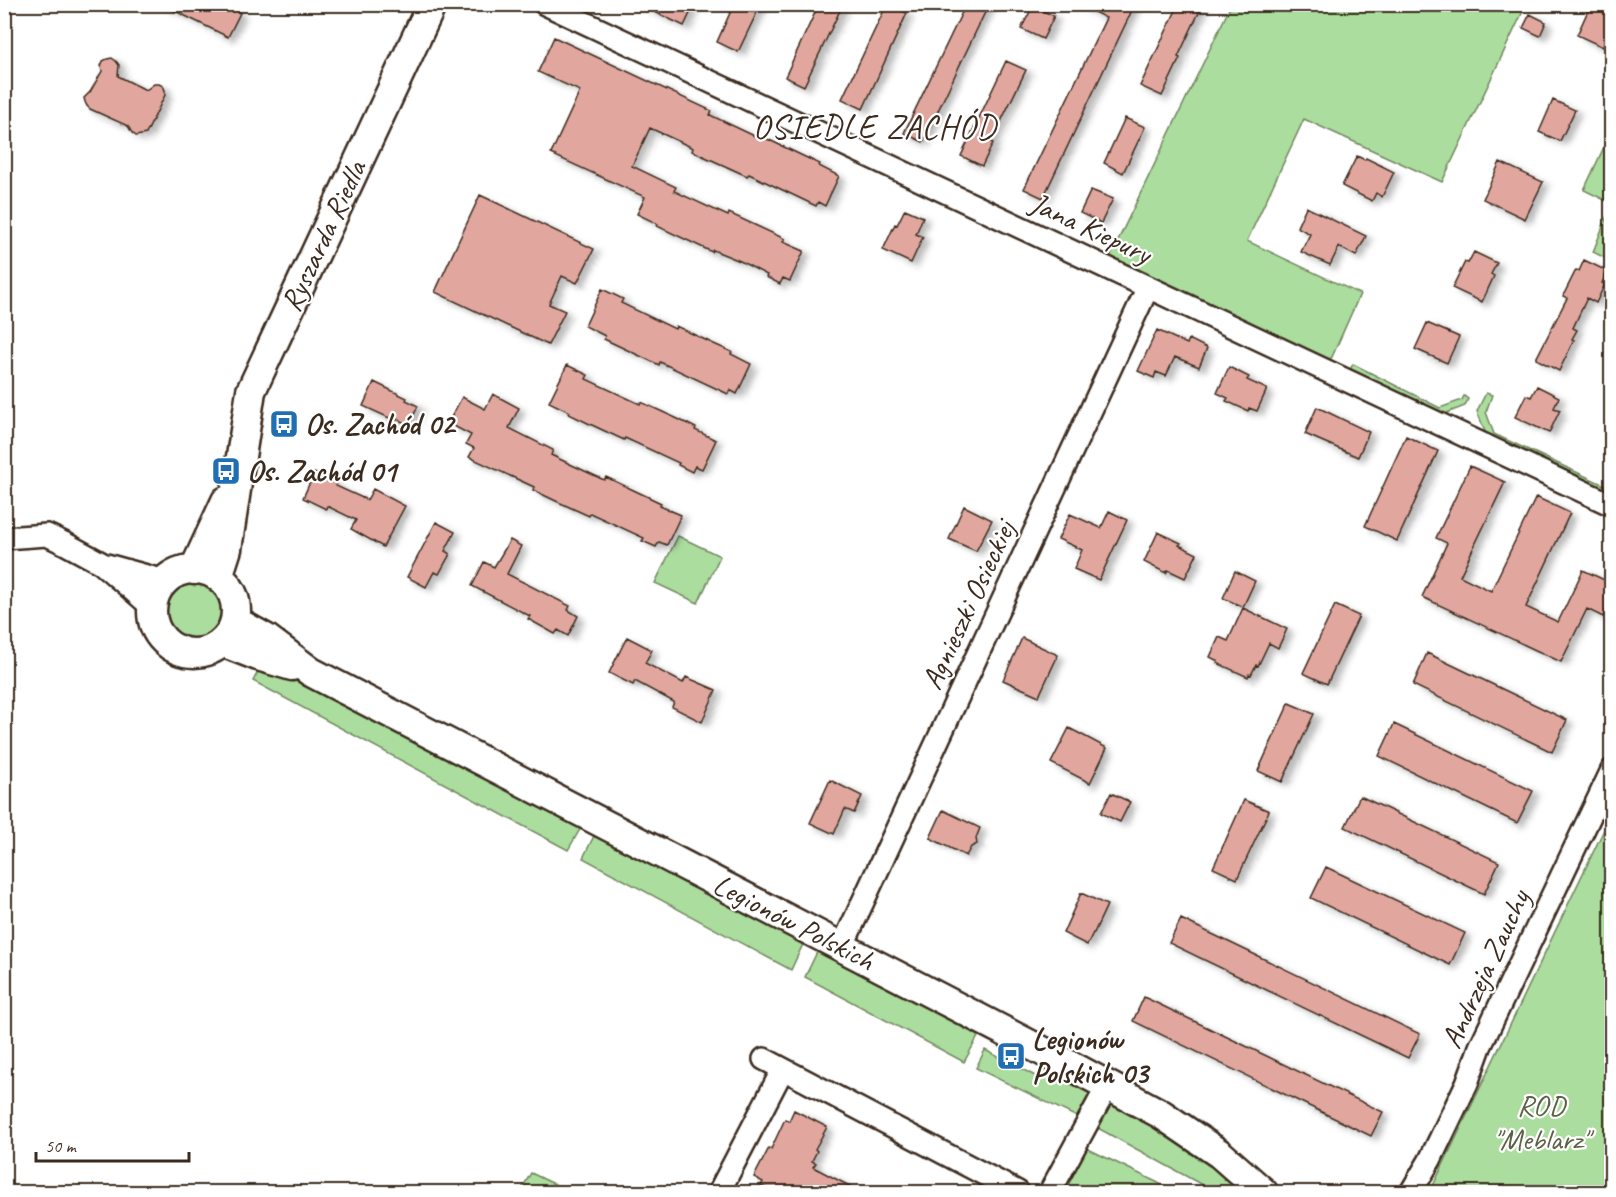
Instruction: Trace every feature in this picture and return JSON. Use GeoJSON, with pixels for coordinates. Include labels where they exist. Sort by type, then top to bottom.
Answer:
{"type":"FeatureCollection","features":[{"type":"Feature","properties":{"kind":"street","name":"Ryszarda Riedla"},"geometry":{"type":"LineString","coordinates":[[206,573],[238,475],[251,391],[432,4]]}},
{"type":"Feature","properties":{"kind":"street","name":"Jana Kiepury"},"geometry":{"type":"LineString","coordinates":[[545,4],[1611,505]]}},
{"type":"Feature","properties":{"kind":"street","name":"Agnieszki Osieckiej"},"geometry":{"type":"LineString","coordinates":[[842,947],[1148,287]]}},
{"type":"Feature","properties":{"kind":"street"},"geometry":{"type":"LineString","coordinates":[[4,538],[47,535],[101,563],[152,607]]}},
{"type":"Feature","properties":{"kind":"street"},"geometry":{"type":"LineString","coordinates":[[101,563],[165,581]]}},
{"type":"Feature","properties":{"kind":"street"},"geometry":{"type":"LineString","coordinates":[[183,571],[206,573],[226,585],[236,606],[228,632],[212,649],[200,653],[188,653],[176,649],[158,633],[152,616],[152,607],[157,592],[165,581],[174,575],[183,571]]}},
{"type":"Feature","properties":{"kind":"street","name":"Legionów Polskich"},"geometry":{"type":"LineString","coordinates":[[228,632],[258,656],[311,672],[1108,1085],[1161,1114],[1220,1154],[1263,1192]]}},
{"type":"Feature","properties":{"kind":"street","name":"Andrzeja Zauchy"},"geometry":{"type":"LineString","coordinates":[[1410,1192],[1430,1160],[1467,1083],[1480,1047],[1611,770]]}},
{"type":"Feature","properties":{"kind":"street"},"geometry":{"type":"LineString","coordinates":[[764,1059],[1005,1190]]}},
{"type":"Feature","properties":{"kind":"street"},"geometry":{"type":"LineString","coordinates":[[723,1191],[783,1069]]}},
{"type":"Feature","properties":{"kind":"street"},"geometry":{"type":"LineString","coordinates":[[1050,1192],[1108,1085]]}},
{"type":"Feature","properties":{"kind":"green space"},"geometry":{"type":"Polygon","coordinates":[[[1231,5],[1526,5],[1442,182],[1304,119],[1247,241],[1360,294],[1332,357],[1326,362],[1109,259],[1231,5]]]}},
{"type":"Feature","properties":{"kind":"green space"},"geometry":{"type":"Polygon","coordinates":[[[1611,132],[1611,203],[1584,190],[1611,132]]]}},
{"type":"Feature","properties":{"kind":"green space"},"geometry":{"type":"Polygon","coordinates":[[[1611,206],[1611,261],[1593,252],[1611,206]]]}},
{"type":"Feature","properties":{"kind":"green space"},"geometry":{"type":"Polygon","coordinates":[[[1353,364],[1440,408],[1462,400],[1464,396],[1468,399],[1465,406],[1439,416],[1349,372],[1353,364]]]}},
{"type":"Feature","properties":{"kind":"green space"},"geometry":{"type":"Polygon","coordinates":[[[1486,393],[1492,395],[1486,412],[1494,434],[1611,488],[1611,493],[1487,437],[1477,411],[1486,393]]]}},
{"type":"Feature","properties":{"kind":"green space"},"geometry":{"type":"Polygon","coordinates":[[[678,536],[720,556],[698,603],[655,583],[678,536]]]}},
{"type":"Feature","properties":{"kind":"green space"},"geometry":{"type":"Polygon","coordinates":[[[194,581],[215,590],[224,611],[215,632],[194,641],[173,632],[164,611],[173,590],[194,581]]]}},
{"type":"Feature","properties":{"kind":"green space"},"geometry":{"type":"Polygon","coordinates":[[[261,666],[334,698],[583,824],[568,850],[253,681],[261,666]]]}},
{"type":"Feature","properties":{"kind":"green space","name":"ROD \"Meblarz\""},"geometry":{"type":"Polygon","coordinates":[[[1611,815],[1611,1192],[1430,1192],[1611,815]]]}},
{"type":"Feature","properties":{"kind":"green space"},"geometry":{"type":"Polygon","coordinates":[[[596,832],[804,942],[791,970],[583,858],[596,832]]]}},
{"type":"Feature","properties":{"kind":"green space"},"geometry":{"type":"Polygon","coordinates":[[[818,950],[980,1033],[964,1062],[805,977],[818,950]]]}},
{"type":"Feature","properties":{"kind":"green space"},"geometry":{"type":"Polygon","coordinates":[[[985,1050],[1039,1078],[1045,1068],[1089,1090],[1091,1096],[1081,1119],[976,1068],[985,1050]]]}},
{"type":"Feature","properties":{"kind":"green space"},"geometry":{"type":"Polygon","coordinates":[[[1109,1104],[1153,1125],[1212,1163],[1244,1192],[1215,1192],[1094,1126],[1109,1104]]]}},
{"type":"Feature","properties":{"kind":"green space"},"geometry":{"type":"Polygon","coordinates":[[[1084,1147],[1177,1192],[1060,1192],[1084,1147]]]}},
{"type":"Feature","properties":{"kind":"green space"},"geometry":{"type":"Polygon","coordinates":[[[531,1173],[571,1192],[520,1192],[531,1173]]]}},
{"type":"Feature","properties":{"kind":"building"},"geometry":{"type":"Polygon","coordinates":[[[161,4],[224,4],[240,13],[228,37],[161,4]]]}},
{"type":"Feature","properties":{"kind":"building"},"geometry":{"type":"Polygon","coordinates":[[[638,4],[683,4],[692,9],[684,26],[638,4]]]}},
{"type":"Feature","properties":{"kind":"building"},"geometry":{"type":"Polygon","coordinates":[[[734,4],[761,4],[738,52],[717,42],[734,4]]]}},
{"type":"Feature","properties":{"kind":"building"},"geometry":{"type":"Polygon","coordinates":[[[819,4],[843,4],[804,86],[785,77],[819,4]]]}},
{"type":"Feature","properties":{"kind":"building"},"geometry":{"type":"Polygon","coordinates":[[[887,4],[907,13],[863,109],[842,99],[887,4]]]}},
{"type":"Feature","properties":{"kind":"building"},"geometry":{"type":"Polygon","coordinates":[[[966,4],[989,4],[923,142],[904,133],[966,4]]]}},
{"type":"Feature","properties":{"kind":"building"},"geometry":{"type":"Polygon","coordinates":[[[1078,4],[1135,4],[1043,198],[1024,189],[1106,18],[1078,4]]]}},
{"type":"Feature","properties":{"kind":"building"},"geometry":{"type":"Polygon","coordinates":[[[1179,4],[1203,4],[1162,96],[1140,86],[1179,4]]]}},
{"type":"Feature","properties":{"kind":"building"},"geometry":{"type":"Polygon","coordinates":[[[1591,4],[1611,4],[1611,29],[1603,47],[1577,35],[1591,4]]]}},
{"type":"Feature","properties":{"kind":"building"},"geometry":{"type":"Polygon","coordinates":[[[1033,6],[1054,16],[1043,39],[1021,29],[1033,6]]]}},
{"type":"Feature","properties":{"kind":"building"},"geometry":{"type":"Polygon","coordinates":[[[1530,14],[1546,22],[1540,36],[1523,28],[1530,14]]]}},
{"type":"Feature","properties":{"kind":"building"},"geometry":{"type":"Polygon","coordinates":[[[554,37],[712,111],[710,115],[820,164],[819,166],[839,176],[825,206],[818,202],[816,206],[749,174],[747,176],[692,151],[693,148],[650,128],[632,166],[676,187],[674,191],[728,216],[729,213],[785,239],[783,242],[804,251],[790,281],[783,278],[780,284],[740,261],[713,250],[712,252],[657,226],[658,224],[637,214],[645,197],[551,154],[580,91],[538,72],[554,37]]]}},
{"type":"Feature","properties":{"kind":"building"},"geometry":{"type":"Polygon","coordinates":[[[112,58],[119,65],[118,76],[146,90],[154,84],[159,84],[165,90],[165,95],[146,134],[136,136],[128,126],[90,109],[85,102],[84,98],[102,71],[103,61],[112,58]]]}},
{"type":"Feature","properties":{"kind":"building"},"geometry":{"type":"Polygon","coordinates":[[[1006,61],[1026,70],[991,142],[993,143],[982,166],[961,156],[1006,61]]]}},
{"type":"Feature","properties":{"kind":"building"},"geometry":{"type":"Polygon","coordinates":[[[1553,100],[1575,110],[1560,141],[1539,132],[1553,100]]]}},
{"type":"Feature","properties":{"kind":"building"},"geometry":{"type":"Polygon","coordinates":[[[1125,118],[1145,127],[1123,173],[1104,163],[1125,118]]]}},
{"type":"Feature","properties":{"kind":"building"},"geometry":{"type":"Polygon","coordinates":[[[1357,156],[1394,172],[1382,197],[1376,193],[1372,201],[1342,186],[1357,156]]]}},
{"type":"Feature","properties":{"kind":"building"},"geometry":{"type":"Polygon","coordinates":[[[1500,162],[1543,182],[1525,219],[1483,199],[1500,162]]]}},
{"type":"Feature","properties":{"kind":"building"},"geometry":{"type":"Polygon","coordinates":[[[1091,190],[1113,199],[1101,223],[1080,213],[1091,190]]]}},
{"type":"Feature","properties":{"kind":"building"},"geometry":{"type":"Polygon","coordinates":[[[480,195],[594,249],[577,283],[562,276],[549,304],[565,311],[548,345],[435,292],[480,195]]]}},
{"type":"Feature","properties":{"kind":"building"},"geometry":{"type":"Polygon","coordinates":[[[1306,207],[1366,236],[1356,256],[1339,247],[1330,265],[1301,252],[1310,234],[1297,227],[1306,207]]]}},
{"type":"Feature","properties":{"kind":"building"},"geometry":{"type":"Polygon","coordinates":[[[905,209],[923,217],[916,234],[923,237],[911,263],[883,250],[905,209]]]}},
{"type":"Feature","properties":{"kind":"building"},"geometry":{"type":"Polygon","coordinates":[[[1474,252],[1497,263],[1491,274],[1494,276],[1482,302],[1452,288],[1465,262],[1468,263],[1474,252]]]}},
{"type":"Feature","properties":{"kind":"building"},"geometry":{"type":"Polygon","coordinates":[[[1584,260],[1607,271],[1602,283],[1605,284],[1596,303],[1587,298],[1573,328],[1577,330],[1572,339],[1574,340],[1559,371],[1536,359],[1567,298],[1563,296],[1576,270],[1579,271],[1584,260]]]}},
{"type":"Feature","properties":{"kind":"building"},"geometry":{"type":"Polygon","coordinates":[[[602,289],[623,299],[621,303],[675,329],[676,326],[732,352],[731,354],[751,364],[737,394],[730,390],[728,394],[660,362],[659,365],[604,339],[605,336],[585,326],[602,289]]]}},
{"type":"Feature","properties":{"kind":"building"},"geometry":{"type":"Polygon","coordinates":[[[1427,323],[1459,337],[1447,363],[1415,349],[1427,323]]]}},
{"type":"Feature","properties":{"kind":"building"},"geometry":{"type":"Polygon","coordinates":[[[1157,330],[1187,344],[1189,339],[1207,348],[1199,367],[1175,357],[1166,376],[1156,372],[1154,378],[1138,371],[1157,330]]]}},
{"type":"Feature","properties":{"kind":"building"},"geometry":{"type":"Polygon","coordinates":[[[567,365],[588,375],[586,379],[678,419],[716,440],[702,469],[695,466],[692,472],[678,465],[679,463],[594,426],[549,402],[567,365]]]}},
{"type":"Feature","properties":{"kind":"building"},"geometry":{"type":"Polygon","coordinates":[[[1229,367],[1249,377],[1247,380],[1267,389],[1257,411],[1249,408],[1248,411],[1226,401],[1228,398],[1217,393],[1229,367]]]}},
{"type":"Feature","properties":{"kind":"building"},"geometry":{"type":"Polygon","coordinates":[[[374,382],[418,406],[409,425],[363,406],[374,382]]]}},
{"type":"Feature","properties":{"kind":"building"},"geometry":{"type":"Polygon","coordinates":[[[1537,386],[1559,397],[1554,408],[1560,410],[1549,433],[1515,417],[1526,395],[1531,397],[1537,386]]]}},
{"type":"Feature","properties":{"kind":"building"},"geometry":{"type":"Polygon","coordinates":[[[493,394],[519,408],[509,428],[553,450],[551,455],[604,480],[606,477],[681,515],[667,545],[659,542],[656,547],[642,541],[644,538],[590,513],[589,516],[556,501],[533,490],[534,487],[469,457],[474,448],[466,444],[471,435],[448,423],[462,397],[485,409],[493,394]]]}},
{"type":"Feature","properties":{"kind":"building"},"geometry":{"type":"Polygon","coordinates":[[[1317,407],[1369,432],[1358,457],[1305,434],[1317,407]]]}},
{"type":"Feature","properties":{"kind":"building"},"geometry":{"type":"Polygon","coordinates":[[[1406,436],[1438,451],[1397,541],[1365,526],[1406,436]]]}},
{"type":"Feature","properties":{"kind":"building"},"geometry":{"type":"Polygon","coordinates":[[[1470,466],[1505,482],[1460,576],[1491,591],[1536,497],[1570,513],[1526,607],[1558,622],[1583,570],[1611,583],[1611,599],[1603,617],[1587,609],[1561,662],[1422,597],[1447,543],[1436,538],[1470,466]]]}},
{"type":"Feature","properties":{"kind":"building"},"geometry":{"type":"Polygon","coordinates":[[[314,473],[367,500],[373,489],[405,506],[383,547],[351,529],[356,520],[327,506],[326,509],[303,498],[314,473]]]}},
{"type":"Feature","properties":{"kind":"building"},"geometry":{"type":"Polygon","coordinates":[[[964,506],[992,520],[976,551],[949,539],[964,506]]]}},
{"type":"Feature","properties":{"kind":"building"},"geometry":{"type":"Polygon","coordinates":[[[1109,511],[1127,520],[1099,580],[1074,569],[1082,550],[1058,539],[1070,514],[1101,528],[1109,511]]]}},
{"type":"Feature","properties":{"kind":"building"},"geometry":{"type":"Polygon","coordinates":[[[436,522],[455,532],[445,551],[450,554],[439,574],[434,572],[426,587],[407,577],[436,522]]]}},
{"type":"Feature","properties":{"kind":"building"},"geometry":{"type":"Polygon","coordinates":[[[1158,532],[1197,554],[1185,578],[1168,570],[1166,573],[1144,562],[1158,532]]]}},
{"type":"Feature","properties":{"kind":"building"},"geometry":{"type":"Polygon","coordinates":[[[510,540],[521,546],[507,574],[570,606],[568,610],[578,616],[568,636],[558,630],[555,634],[528,619],[530,616],[472,586],[484,562],[494,567],[510,540]]]}},
{"type":"Feature","properties":{"kind":"building"},"geometry":{"type":"Polygon","coordinates":[[[1235,571],[1255,581],[1243,607],[1223,598],[1235,571]]]}},
{"type":"Feature","properties":{"kind":"building"},"geometry":{"type":"Polygon","coordinates":[[[1335,605],[1359,616],[1327,684],[1303,673],[1335,605]]]}},
{"type":"Feature","properties":{"kind":"building"},"geometry":{"type":"Polygon","coordinates":[[[1243,608],[1287,629],[1278,648],[1269,643],[1258,666],[1256,665],[1248,677],[1217,663],[1218,661],[1210,657],[1219,637],[1228,641],[1243,608]]]}},
{"type":"Feature","properties":{"kind":"building"},"geometry":{"type":"Polygon","coordinates":[[[627,637],[652,650],[645,663],[683,683],[686,677],[716,690],[702,722],[672,707],[674,702],[635,681],[633,685],[609,673],[627,637]]]}},
{"type":"Feature","properties":{"kind":"building"},"geometry":{"type":"Polygon","coordinates":[[[1022,638],[1058,655],[1039,696],[1003,680],[1022,638]]]}},
{"type":"Feature","properties":{"kind":"building"},"geometry":{"type":"Polygon","coordinates":[[[1427,653],[1567,720],[1552,752],[1413,685],[1427,653]]]}},
{"type":"Feature","properties":{"kind":"building"},"geometry":{"type":"Polygon","coordinates":[[[1289,703],[1314,714],[1282,782],[1258,771],[1289,703]]]}},
{"type":"Feature","properties":{"kind":"building"},"geometry":{"type":"Polygon","coordinates":[[[1394,724],[1533,791],[1517,823],[1379,756],[1394,724]]]}},
{"type":"Feature","properties":{"kind":"building"},"geometry":{"type":"Polygon","coordinates":[[[1069,728],[1107,748],[1090,783],[1051,763],[1069,728]]]}},
{"type":"Feature","properties":{"kind":"building"},"geometry":{"type":"Polygon","coordinates":[[[830,780],[862,796],[854,813],[845,809],[834,834],[810,823],[830,780]]]}},
{"type":"Feature","properties":{"kind":"building"},"geometry":{"type":"Polygon","coordinates":[[[1111,793],[1130,802],[1120,822],[1101,813],[1111,793]]]}},
{"type":"Feature","properties":{"kind":"building"},"geometry":{"type":"Polygon","coordinates":[[[1360,796],[1499,862],[1484,894],[1345,827],[1360,796]]]}},
{"type":"Feature","properties":{"kind":"building"},"geometry":{"type":"Polygon","coordinates":[[[1244,800],[1269,811],[1237,879],[1213,868],[1244,800]]]}},
{"type":"Feature","properties":{"kind":"building"},"geometry":{"type":"Polygon","coordinates":[[[943,810],[980,828],[976,838],[977,844],[971,847],[966,856],[930,838],[943,810]]]}},
{"type":"Feature","properties":{"kind":"building"},"geometry":{"type":"Polygon","coordinates":[[[1326,867],[1465,933],[1450,965],[1311,898],[1326,867]]]}},
{"type":"Feature","properties":{"kind":"building"},"geometry":{"type":"Polygon","coordinates":[[[1081,893],[1107,905],[1087,945],[1063,933],[1081,893]]]}},
{"type":"Feature","properties":{"kind":"building"},"geometry":{"type":"Polygon","coordinates":[[[1181,919],[1420,1034],[1408,1058],[1169,943],[1181,919]]]}},
{"type":"Feature","properties":{"kind":"building"},"geometry":{"type":"Polygon","coordinates":[[[1144,997],[1383,1112],[1371,1136],[1133,1021],[1144,997]]]}},
{"type":"Feature","properties":{"kind":"building"},"geometry":{"type":"Polygon","coordinates":[[[794,1110],[827,1127],[815,1149],[817,1151],[812,1161],[816,1163],[813,1167],[861,1192],[774,1192],[761,1186],[763,1182],[754,1177],[785,1119],[789,1121],[794,1110]]]}},
{"type":"Feature","properties":{"kind":"place","name":"Os. Zachód 02"},"geometry":{"type":"Point","coordinates":[284,424]}},
{"type":"Feature","properties":{"kind":"place","name":"Os. Zachód 01"},"geometry":{"type":"Point","coordinates":[226,471]}},
{"type":"Feature","properties":{"kind":"place","name":"Legionów Polskich 03"},"geometry":{"type":"Point","coordinates":[1011,1056]}},
{"type":"Feature","properties":{"kind":"district","name":"OSIEDLE ZACHÓD"},"geometry":{"type":"Point","coordinates":[875,126]}}]}
